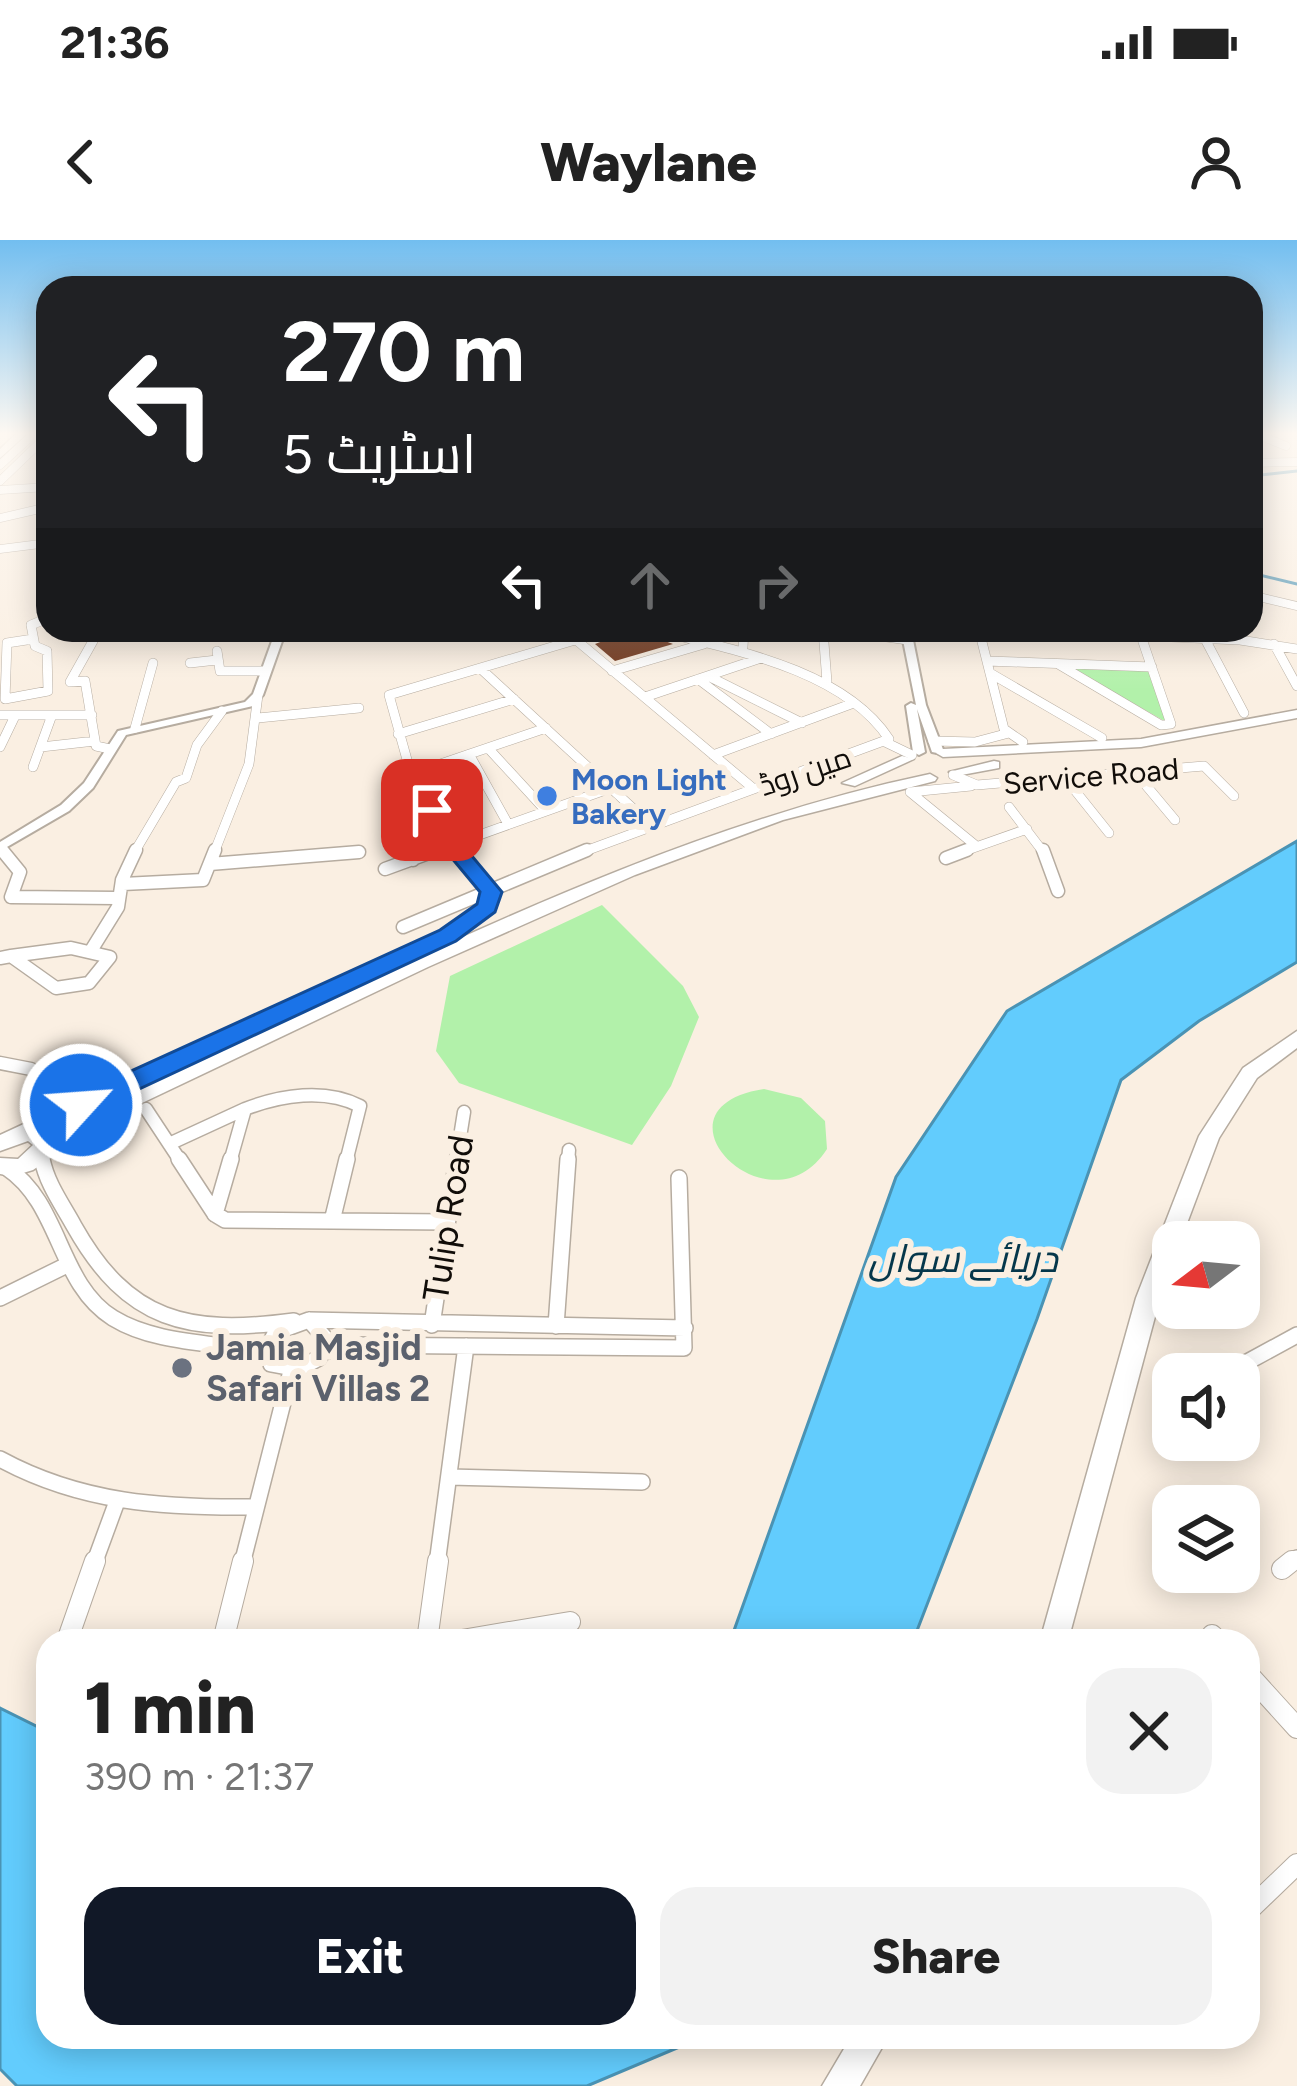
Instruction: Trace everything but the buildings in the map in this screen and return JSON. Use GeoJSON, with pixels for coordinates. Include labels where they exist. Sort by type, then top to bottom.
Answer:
{"type":"FeatureCollection","features":[{"type":"Feature","properties":{"kind":"main road"},"geometry":{"type":"LineString","coordinates":[[7,1139],[448,935],[666,842],[866,778],[925,752],[1141,743],[1297,714]]}},
{"type":"Feature","properties":{"kind":"main road"},"geometry":{"type":"LineString","coordinates":[[2,1167],[30,1162],[93,1118],[439,953],[632,868],[796,811],[930,778],[1175,751],[1297,725]]}},
{"type":"Feature","properties":{"kind":"main road"},"geometry":{"type":"LineString","coordinates":[[925,752],[956,762],[954,774]]}},
{"type":"Feature","properties":{"kind":"main road"},"geometry":{"type":"LineString","coordinates":[[925,752],[914,773],[930,778]]}},
{"type":"Feature","properties":{"kind":"main road"},"geometry":{"type":"LineString","coordinates":[[1057,1629],[1148,1298],[1209,1136],[1250,1073],[1297,1038]]}},
{"type":"Feature","properties":{"kind":"main road"},"geometry":{"type":"LineString","coordinates":[[7,1139],[42,1139],[40,1152]]}},
{"type":"Feature","properties":{"kind":"main road"},"geometry":{"type":"LineString","coordinates":[[840,2086],[864,2049]]}},
{"type":"Feature","properties":{"kind":"street"},"geometry":{"type":"LineString","coordinates":[[0,555],[36,546]]}},
{"type":"Feature","properties":{"kind":"street"},"geometry":{"type":"LineString","coordinates":[[1263,598],[1297,606]]}},
{"type":"Feature","properties":{"kind":"street"},"geometry":{"type":"LineString","coordinates":[[33,639],[7,643],[4,697],[48,691],[46,651],[36,648],[33,639],[32,621],[36,620]]}},
{"type":"Feature","properties":{"kind":"street"},"geometry":{"type":"LineString","coordinates":[[92,642],[70,682],[84,680],[95,741],[98,748],[110,749]]}},
{"type":"Feature","properties":{"kind":"street"},"geometry":{"type":"LineString","coordinates":[[123,884],[203,880],[249,764],[258,695],[277,642]]}},
{"type":"Feature","properties":{"kind":"street"},"geometry":{"type":"LineString","coordinates":[[448,935],[488,908],[491,892],[452,846],[411,774],[389,695],[566,642]]}},
{"type":"Feature","properties":{"kind":"street"},"geometry":{"type":"LineString","coordinates":[[578,642],[754,789]]}},
{"type":"Feature","properties":{"kind":"street"},"geometry":{"type":"LineString","coordinates":[[612,671],[708,642],[761,658],[851,704],[888,733],[885,742],[925,752],[1010,733]]}},
{"type":"Feature","properties":{"kind":"street"},"geometry":{"type":"LineString","coordinates":[[743,642],[743,647]]}},
{"type":"Feature","properties":{"kind":"street"},"geometry":{"type":"LineString","coordinates":[[824,642],[827,682]]}},
{"type":"Feature","properties":{"kind":"street"},"geometry":{"type":"LineString","coordinates":[[904,642],[925,752]]}},
{"type":"Feature","properties":{"kind":"street"},"geometry":{"type":"LineString","coordinates":[[983,642],[1004,729],[1024,742]]}},
{"type":"Feature","properties":{"kind":"street"},"geometry":{"type":"LineString","coordinates":[[1058,664],[1161,725],[1172,723],[1143,642]]}},
{"type":"Feature","properties":{"kind":"street"},"geometry":{"type":"LineString","coordinates":[[1207,642],[1244,713]]}},
{"type":"Feature","properties":{"kind":"street"},"geometry":{"type":"LineString","coordinates":[[1246,642],[1297,650]]}},
{"type":"Feature","properties":{"kind":"street"},"geometry":{"type":"LineString","coordinates":[[1274,644],[1297,686]]}},
{"type":"Feature","properties":{"kind":"street"},"geometry":{"type":"LineString","coordinates":[[190,663],[217,656],[223,672],[266,671]]}},
{"type":"Feature","properties":{"kind":"street"},"geometry":{"type":"LineString","coordinates":[[645,697],[761,658]]}},
{"type":"Feature","properties":{"kind":"street"},"geometry":{"type":"LineString","coordinates":[[135,728],[153,663]]}},
{"type":"Feature","properties":{"kind":"street"},"geometry":{"type":"LineString","coordinates":[[989,667],[1152,667]]}},
{"type":"Feature","properties":{"kind":"street"},"geometry":{"type":"LineString","coordinates":[[989,667],[1102,738]]}},
{"type":"Feature","properties":{"kind":"street"},"geometry":{"type":"LineString","coordinates":[[481,669],[650,824]]}},
{"type":"Feature","properties":{"kind":"street"},"geometry":{"type":"LineString","coordinates":[[703,678],[802,723]]}},
{"type":"Feature","properties":{"kind":"street"},"geometry":{"type":"LineString","coordinates":[[703,678],[771,734]]}},
{"type":"Feature","properties":{"kind":"street"},"geometry":{"type":"LineString","coordinates":[[0,747],[8,716],[28,695]]}},
{"type":"Feature","properties":{"kind":"street"},"geometry":{"type":"LineString","coordinates":[[116,898],[10,897],[20,872],[0,848],[65,808],[89,785],[122,733],[249,704],[258,695]]}},
{"type":"Feature","properties":{"kind":"street"},"geometry":{"type":"LineString","coordinates":[[398,734],[514,699]]}},
{"type":"Feature","properties":{"kind":"street"},"geometry":{"type":"LineString","coordinates":[[713,754],[851,704]]}},
{"type":"Feature","properties":{"kind":"street"},"geometry":{"type":"LineString","coordinates":[[258,718],[359,707]]}},
{"type":"Feature","properties":{"kind":"street"},"geometry":{"type":"LineString","coordinates":[[92,949],[118,908],[116,898],[176,782],[186,778],[196,746],[222,711]]}},
{"type":"Feature","properties":{"kind":"street"},"geometry":{"type":"LineString","coordinates":[[8,716],[92,715]]}},
{"type":"Feature","properties":{"kind":"street"},"geometry":{"type":"LineString","coordinates":[[33,767],[52,716]]}},
{"type":"Feature","properties":{"kind":"street"},"geometry":{"type":"LineString","coordinates":[[411,774],[546,728]]}},
{"type":"Feature","properties":{"kind":"street"},"geometry":{"type":"LineString","coordinates":[[41,747],[95,741]]}},
{"type":"Feature","properties":{"kind":"street","name":"مین روڈ"},"geometry":{"type":"LineString","coordinates":[[403,927],[650,824],[885,742]]}},
{"type":"Feature","properties":{"kind":"street"},"geometry":{"type":"LineString","coordinates":[[488,748],[546,811]]}},
{"type":"Feature","properties":{"kind":"street"},"geometry":{"type":"LineString","coordinates":[[469,754],[508,824]]}},
{"type":"Feature","properties":{"kind":"street","name":"Service Road"},"geometry":{"type":"LineString","coordinates":[[975,844],[910,792],[1204,766],[1234,796]]}},
{"type":"Feature","properties":{"kind":"street"},"geometry":{"type":"LineString","coordinates":[[1134,772],[1174,820]]}},
{"type":"Feature","properties":{"kind":"street"},"geometry":{"type":"LineString","coordinates":[[411,774],[413,860]]}},
{"type":"Feature","properties":{"kind":"street","name":"Service Road"},"geometry":{"type":"LineString","coordinates":[[954,774],[977,785]]}},
{"type":"Feature","properties":{"kind":"street"},"geometry":{"type":"LineString","coordinates":[[1065,778],[1109,833]]}},
{"type":"Feature","properties":{"kind":"street"},"geometry":{"type":"LineString","coordinates":[[385,868],[611,788]]}},
{"type":"Feature","properties":{"kind":"street"},"geometry":{"type":"LineString","coordinates":[[1009,807],[1043,850],[1058,891]]}},
{"type":"Feature","properties":{"kind":"street"},"geometry":{"type":"LineString","coordinates":[[946,858],[1027,829]]}},
{"type":"Feature","properties":{"kind":"street"},"geometry":{"type":"LineString","coordinates":[[210,864],[359,853]]}},
{"type":"Feature","properties":{"kind":"street"},"geometry":{"type":"LineString","coordinates":[[92,949],[108,954],[110,960],[89,982],[73,987],[47,984],[6,957],[92,949]]}},
{"type":"Feature","properties":{"kind":"street"},"geometry":{"type":"LineString","coordinates":[[0,1063],[31,1069]]}},
{"type":"Feature","properties":{"kind":"street"},"geometry":{"type":"LineString","coordinates":[[169,1144],[261,1102],[346,1096],[360,1106],[332,1221]]}},
{"type":"Feature","properties":{"kind":"street"},"geometry":{"type":"LineString","coordinates":[[146,1109],[215,1214],[225,1220],[447,1222]]}},
{"type":"Feature","properties":{"kind":"street"},"geometry":{"type":"LineString","coordinates":[[215,1214],[245,1109]]}},
{"type":"Feature","properties":{"kind":"street","name":"Tulip Road"},"geometry":{"type":"LineString","coordinates":[[432,1324],[464,1112]]}},
{"type":"Feature","properties":{"kind":"street"},"geometry":{"type":"LineString","coordinates":[[556,1326],[568,1150]]}},
{"type":"Feature","properties":{"kind":"street"},"geometry":{"type":"LineString","coordinates":[[40,1152],[44,1172],[86,1249],[127,1297],[188,1320],[685,1328]]}},
{"type":"Feature","properties":{"kind":"street"},"geometry":{"type":"LineString","coordinates":[[2,1167],[33,1187],[69,1264],[99,1308],[132,1326],[178,1339],[228,1342],[267,1352]]}},
{"type":"Feature","properties":{"kind":"street"},"geometry":{"type":"LineString","coordinates":[[324,1352],[350,1345],[684,1348],[679,1178]]}},
{"type":"Feature","properties":{"kind":"street"},"geometry":{"type":"LineString","coordinates":[[0,1298],[69,1264]]}},
{"type":"Feature","properties":{"kind":"street"},"geometry":{"type":"LineString","coordinates":[[302,1320],[321,1327],[326,1338],[324,1352],[314,1364],[291,1371],[272,1364],[267,1352],[270,1339],[302,1320]]}},
{"type":"Feature","properties":{"kind":"street"},"geometry":{"type":"LineString","coordinates":[[1260,1355],[1297,1335]]}},
{"type":"Feature","properties":{"kind":"street"},"geometry":{"type":"LineString","coordinates":[[429,1629],[466,1346]]}},
{"type":"Feature","properties":{"kind":"street"},"geometry":{"type":"LineString","coordinates":[[227,1629],[291,1371]]}},
{"type":"Feature","properties":{"kind":"street"},"geometry":{"type":"LineString","coordinates":[[0,1459],[28,1477],[77,1496],[116,1504],[254,1507]]}},
{"type":"Feature","properties":{"kind":"street"},"geometry":{"type":"LineString","coordinates":[[449,1477],[642,1482]]}},
{"type":"Feature","properties":{"kind":"street"},"geometry":{"type":"LineString","coordinates":[[71,1629],[116,1504]]}},
{"type":"Feature","properties":{"kind":"street"},"geometry":{"type":"LineString","coordinates":[[528,1629],[570,1622]]}},
{"type":"Feature","properties":{"kind":"street"},"geometry":{"type":"LineString","coordinates":[[1260,1687],[1297,1728]]}},
{"type":"Feature","properties":{"kind":"street"},"geometry":{"type":"LineString","coordinates":[[1260,1899],[1297,1864]]}},
{"type":"Feature","properties":{"kind":"green space"},"geometry":{"type":"Polygon","coordinates":[[[1069,667],[1149,671],[1168,723],[1069,667]]]}},
{"type":"Feature","properties":{"kind":"green space"},"geometry":{"type":"Polygon","coordinates":[[[602,905],[683,986],[699,1017],[671,1086],[632,1145],[459,1083],[436,1051],[450,976],[602,905]]]}},
{"type":"Feature","properties":{"kind":"green space"},"geometry":{"type":"Polygon","coordinates":[[[764,1089],[801,1098],[825,1121],[827,1149],[803,1173],[776,1180],[750,1174],[728,1160],[715,1140],[714,1119],[729,1101],[764,1089]]]}},
{"type":"Feature","properties":{"kind":"water","name":"دریائے سواں"},"geometry":{"type":"Polygon","coordinates":[[[1297,841],[1297,962],[1199,1021],[1121,1080],[1037,1319],[918,1629],[735,1629],[896,1177],[1007,1011],[1297,841]]]}},
{"type":"Feature","properties":{"kind":"water"},"geometry":{"type":"Polygon","coordinates":[[[0,1708],[36,1726],[36,2049],[675,2049],[587,2086],[17,2086],[0,2069],[0,1708]]]}},
{"type":"Feature","properties":{"kind":"waterway"},"geometry":{"type":"LineString","coordinates":[[1263,576],[1297,584]]}},
{"type":"Feature","properties":{"kind":"place","name":"Moon Light Bakery"},"geometry":{"type":"Point","coordinates":[547,796]}},
{"type":"Feature","properties":{"kind":"place","name":"Jamia Masjid Safari Villas 2"},"geometry":{"type":"Point","coordinates":[182,1368]}},
{"type":"Feature","properties":{"kind":"route"},"geometry":{"type":"LineString","coordinates":[[81,1105],[448,935],[488,908],[491,892],[452,846],[432,810]]}}]}
